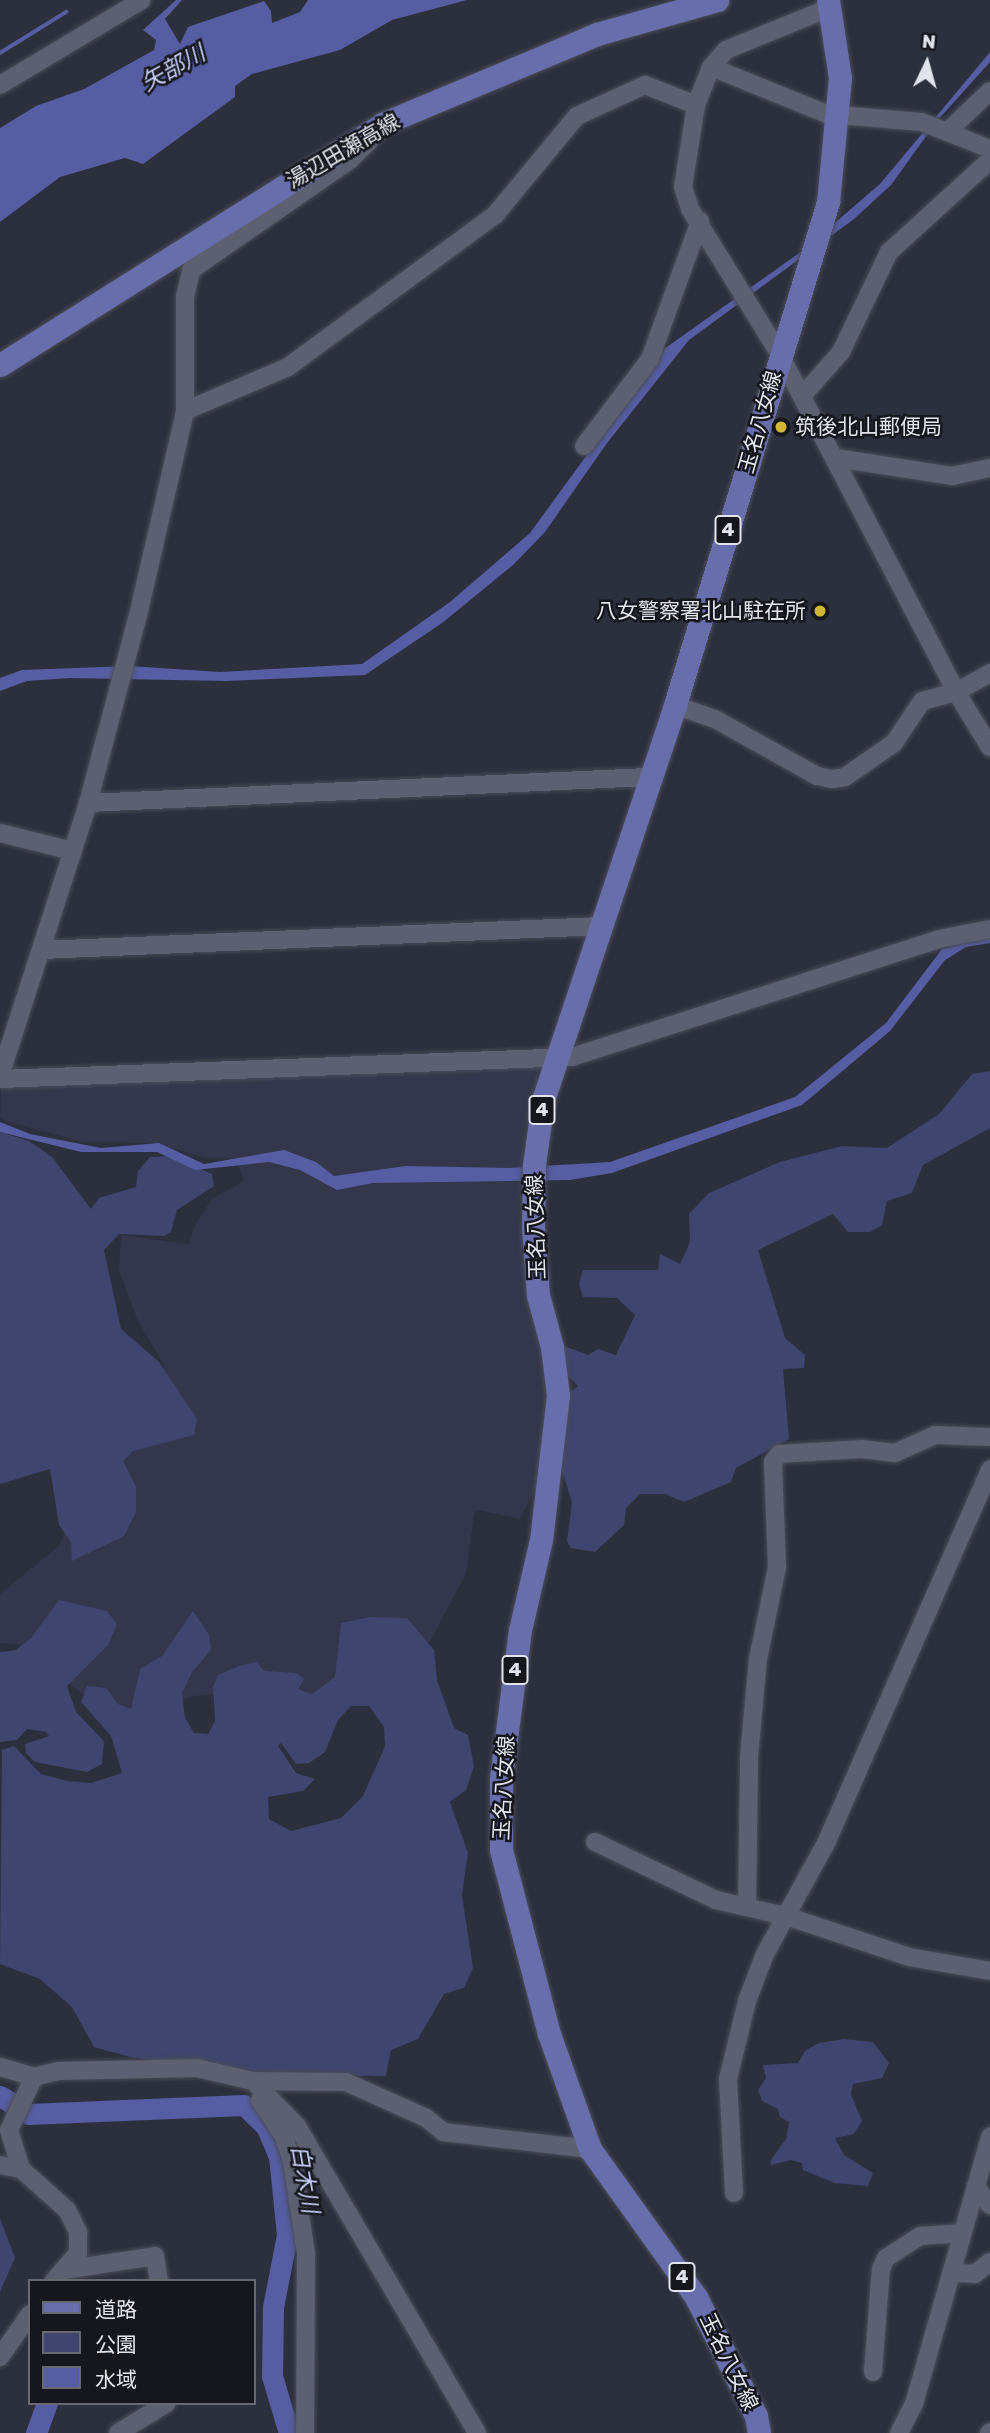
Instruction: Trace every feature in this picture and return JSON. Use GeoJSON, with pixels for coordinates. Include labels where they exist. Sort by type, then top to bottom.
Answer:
{"type":"FeatureCollection","features":[{"type":"Feature","properties":{"kind":"main road","name":"湯辺田瀬高線"},"geometry":{"type":"LineString","coordinates":[[0,366],[382,124],[597,34],[717,0]]}},
{"type":"Feature","properties":{"kind":"main road","name":"玉名八女線"},"geometry":{"type":"LineString","coordinates":[[759,2433],[756,2416],[696,2297],[590,2149],[549,2034],[501,1850],[501,1778],[511,1693],[541,1540],[558,1395],[552,1347],[538,1295],[534,1174],[543,1100],[648,777],[675,705],[779,353],[821,228],[833,175],[838,116],[839,78],[829,4]]}},
{"type":"Feature","properties":{"kind":"street"},"geometry":{"type":"LineString","coordinates":[[0,85],[142,0]]}},
{"type":"Feature","properties":{"kind":"street"},"geometry":{"type":"LineString","coordinates":[[829,4],[726,50],[711,67],[695,105],[683,187],[748,307],[779,353],[956,692],[990,747]]}},
{"type":"Feature","properties":{"kind":"street"},"geometry":{"type":"LineString","coordinates":[[711,67],[838,116],[935,127],[990,149]]}},
{"type":"Feature","properties":{"kind":"street"},"geometry":{"type":"LineString","coordinates":[[185,411],[257,384],[288,367],[495,215],[577,116],[645,85],[695,105]]}},
{"type":"Feature","properties":{"kind":"street"},"geometry":{"type":"LineString","coordinates":[[935,127],[990,91]]}},
{"type":"Feature","properties":{"kind":"street"},"geometry":{"type":"LineString","coordinates":[[382,124],[350,160],[191,270],[185,297],[185,411],[123,671],[88,803],[0,1078],[585,1054],[939,939],[990,929]]}},
{"type":"Feature","properties":{"kind":"street"},"geometry":{"type":"LineString","coordinates":[[802,396],[841,352],[889,252],[990,160]]}},
{"type":"Feature","properties":{"kind":"street"},"geometry":{"type":"LineString","coordinates":[[584,446],[650,359],[700,221]]}},
{"type":"Feature","properties":{"kind":"street"},"geometry":{"type":"LineString","coordinates":[[836,458],[952,476],[990,468]]}},
{"type":"Feature","properties":{"kind":"street"},"geometry":{"type":"LineString","coordinates":[[675,705],[715,719],[817,776],[833,779],[845,777],[894,743],[922,701],[956,692],[990,673]]}},
{"type":"Feature","properties":{"kind":"street"},"geometry":{"type":"LineString","coordinates":[[88,803],[648,777]]}},
{"type":"Feature","properties":{"kind":"street"},"geometry":{"type":"LineString","coordinates":[[0,833],[73,851]]}},
{"type":"Feature","properties":{"kind":"street"},"geometry":{"type":"LineString","coordinates":[[41,950],[601,926]]}},
{"type":"Feature","properties":{"kind":"street"},"geometry":{"type":"LineString","coordinates":[[747,1908],[749,1757],[758,1659],[777,1567],[773,1462],[779,1454],[862,1449],[895,1453],[935,1436],[990,1437]]}},
{"type":"Feature","properties":{"kind":"street"},"geometry":{"type":"LineString","coordinates":[[734,2193],[728,2079],[765,1954],[789,1917],[827,1841],[990,1469]]}},
{"type":"Feature","properties":{"kind":"street"},"geometry":{"type":"LineString","coordinates":[[595,1842],[693,1892],[789,1917],[909,1957],[990,1971]]}},
{"type":"Feature","properties":{"kind":"street"},"geometry":{"type":"LineString","coordinates":[[0,2067],[31,2083]]}},
{"type":"Feature","properties":{"kind":"street"},"geometry":{"type":"LineString","coordinates":[[20,2169],[8,2125],[31,2083],[58,2071],[197,2068],[248,2080],[346,2082],[426,2118],[443,2132],[590,2149]]}},
{"type":"Feature","properties":{"kind":"street"},"geometry":{"type":"LineString","coordinates":[[248,2080],[284,2137],[292,2162],[309,2296],[305,2433]]}},
{"type":"Feature","properties":{"kind":"street"},"geometry":{"type":"LineString","coordinates":[[248,2080],[298,2126],[477,2433]]}},
{"type":"Feature","properties":{"kind":"street"},"geometry":{"type":"LineString","coordinates":[[899,2433],[914,2404],[963,2233],[983,2199],[989,2149]]}},
{"type":"Feature","properties":{"kind":"street"},"geometry":{"type":"LineString","coordinates":[[0,2165],[20,2169],[67,2210],[78,2232],[78,2253],[59,2275]]}},
{"type":"Feature","properties":{"kind":"street"},"geometry":{"type":"LineString","coordinates":[[873,2372],[881,2269],[886,2258],[920,2236],[963,2233]]}},
{"type":"Feature","properties":{"kind":"street"},"geometry":{"type":"LineString","coordinates":[[59,2275],[155,2256],[159,2279]]}},
{"type":"Feature","properties":{"kind":"street"},"geometry":{"type":"LineString","coordinates":[[951,2273],[975,2274],[990,2262]]}},
{"type":"Feature","properties":{"kind":"street"},"geometry":{"type":"LineString","coordinates":[[0,2357],[28,2317]]}},
{"type":"Feature","properties":{"kind":"street"},"geometry":{"type":"LineString","coordinates":[[118,2433],[164,2405]]}},
{"type":"Feature","properties":{"kind":"shaded area"},"geometry":{"type":"Polygon","coordinates":[[[541,1063],[525,1128],[518,1212],[547,1387],[547,1422],[541,1478],[520,1519],[478,1510],[474,1513],[466,1574],[430,1641],[367,1683],[319,1701],[270,1690],[193,1696],[104,1728],[84,1695],[17,1644],[0,1643],[0,1594],[60,1545],[67,1523],[61,1480],[165,1423],[164,1365],[138,1321],[119,1270],[121,1235],[189,1244],[195,1225],[212,1199],[244,1181],[236,1159],[207,1158],[154,1143],[83,1142],[6,1121],[0,1118],[1,1087],[541,1063]]]}},
{"type":"Feature","properties":{"kind":"green space"},"geometry":{"type":"Polygon","coordinates":[[[990,1071],[990,1128],[923,1165],[912,1193],[887,1201],[882,1225],[870,1232],[848,1232],[833,1214],[758,1250],[785,1338],[805,1355],[804,1368],[783,1369],[789,1439],[736,1468],[731,1482],[684,1502],[665,1494],[640,1494],[626,1508],[624,1525],[595,1552],[571,1548],[567,1541],[572,1502],[560,1465],[567,1394],[578,1386],[566,1374],[564,1346],[588,1355],[598,1349],[616,1355],[635,1315],[617,1298],[583,1297],[579,1284],[583,1270],[658,1270],[660,1254],[680,1264],[690,1242],[689,1214],[709,1193],[780,1162],[842,1146],[887,1148],[939,1114],[972,1074],[990,1071]]]}},
{"type":"Feature","properties":{"kind":"green space"},"geometry":{"type":"Polygon","coordinates":[[[0,1132],[29,1141],[52,1157],[91,1209],[99,1198],[136,1187],[138,1171],[150,1157],[170,1156],[212,1174],[214,1186],[177,1210],[171,1232],[164,1236],[119,1234],[104,1250],[121,1329],[159,1362],[197,1419],[194,1435],[133,1451],[123,1461],[136,1487],[136,1512],[124,1536],[72,1561],[71,1542],[59,1525],[50,1469],[0,1484],[0,1132]]]}},
{"type":"Feature","properties":{"kind":"green space"},"geometry":{"type":"Polygon","coordinates":[[[59,1600],[107,1611],[117,1624],[108,1645],[67,1686],[76,1712],[104,1741],[102,1764],[87,1772],[35,1762],[26,1753],[25,1744],[49,1736],[46,1732],[27,1729],[17,1740],[0,1742],[0,1652],[16,1650],[31,1638],[59,1600]]]}},
{"type":"Feature","properties":{"kind":"green space"},"geometry":{"type":"Polygon","coordinates":[[[193,1611],[209,1635],[211,1650],[192,1672],[182,1693],[185,1718],[194,1733],[208,1734],[215,1721],[213,1687],[218,1675],[257,1662],[264,1671],[297,1673],[304,1679],[298,1689],[312,1694],[335,1677],[341,1623],[370,1617],[407,1618],[434,1650],[437,1680],[454,1728],[468,1735],[474,1766],[466,1790],[450,1802],[468,1853],[462,1895],[473,1968],[464,1988],[444,1994],[418,2039],[391,2050],[386,2076],[253,2075],[130,2057],[94,2047],[72,2007],[40,1979],[0,1964],[2,1750],[14,1746],[41,1774],[67,1781],[91,1783],[122,1773],[111,1736],[81,1702],[87,1686],[106,1688],[118,1704],[131,1709],[140,1669],[162,1656],[193,1611]],[[351,1706],[338,1720],[325,1752],[309,1763],[296,1764],[281,1743],[278,1746],[296,1773],[315,1779],[303,1791],[268,1797],[269,1819],[291,1831],[341,1818],[363,1796],[385,1746],[384,1727],[369,1706],[351,1706]]]}},
{"type":"Feature","properties":{"kind":"green space"},"geometry":{"type":"Polygon","coordinates":[[[844,2039],[873,2042],[889,2063],[882,2078],[853,2084],[851,2094],[862,2121],[854,2134],[835,2138],[844,2155],[873,2173],[868,2186],[835,2183],[803,2170],[802,2163],[791,2160],[771,2165],[770,2161],[786,2139],[789,2122],[780,2117],[778,2109],[762,2101],[758,2090],[766,2078],[763,2065],[798,2063],[805,2051],[819,2043],[844,2039]]]}},
{"type":"Feature","properties":{"kind":"green space"},"geometry":{"type":"Polygon","coordinates":[[[0,2218],[15,2258],[0,2292],[0,2218]]]}},
{"type":"Feature","properties":{"kind":"water","name":"矢部川"},"geometry":{"type":"Polygon","coordinates":[[[176,0],[182,0],[165,19],[180,44],[188,27],[264,1],[271,11],[272,23],[300,12],[308,0],[467,0],[392,20],[340,50],[252,74],[235,86],[235,97],[143,164],[125,158],[60,177],[0,222],[0,128],[36,106],[84,89],[154,50],[156,40],[143,30],[176,0]]]}},
{"type":"Feature","properties":{"kind":"water"},"geometry":{"type":"Polygon","coordinates":[[[990,52],[990,62],[937,121],[891,185],[854,219],[689,340],[607,443],[545,532],[513,565],[442,623],[365,675],[226,681],[70,678],[27,681],[0,691],[0,678],[22,670],[130,666],[220,672],[362,664],[450,602],[530,533],[664,349],[802,251],[880,184],[990,52]]]}},
{"type":"Feature","properties":{"kind":"water"},"geometry":{"type":"Polygon","coordinates":[[[990,936],[990,943],[966,947],[945,960],[890,1031],[802,1105],[612,1173],[570,1180],[373,1183],[337,1190],[300,1170],[269,1162],[195,1170],[157,1152],[81,1152],[0,1132],[0,1122],[30,1134],[101,1148],[159,1143],[204,1164],[284,1150],[316,1162],[334,1176],[406,1166],[509,1168],[610,1162],[795,1097],[886,1023],[942,949],[990,936]]]}},
{"type":"Feature","properties":{"kind":"waterway"},"geometry":{"type":"LineString","coordinates":[[0,53],[66,12]]}},
{"type":"Feature","properties":{"kind":"waterway","name":"白木川"},"geometry":{"type":"LineString","coordinates":[[0,2096],[29,2114],[244,2105],[266,2126],[279,2156],[287,2235],[273,2307],[272,2376],[289,2433]]}},
{"type":"Feature","properties":{"kind":"waterway"},"geometry":{"type":"LineString","coordinates":[[36,2433],[46,2405]]}},
{"type":"Feature","properties":{"kind":"place","name":"筑後北山郵便局"},"geometry":{"type":"Point","coordinates":[781,427]}},
{"type":"Feature","properties":{"kind":"place","name":"八女警察署北山駐在所"},"geometry":{"type":"Point","coordinates":[820,611]}}]}
